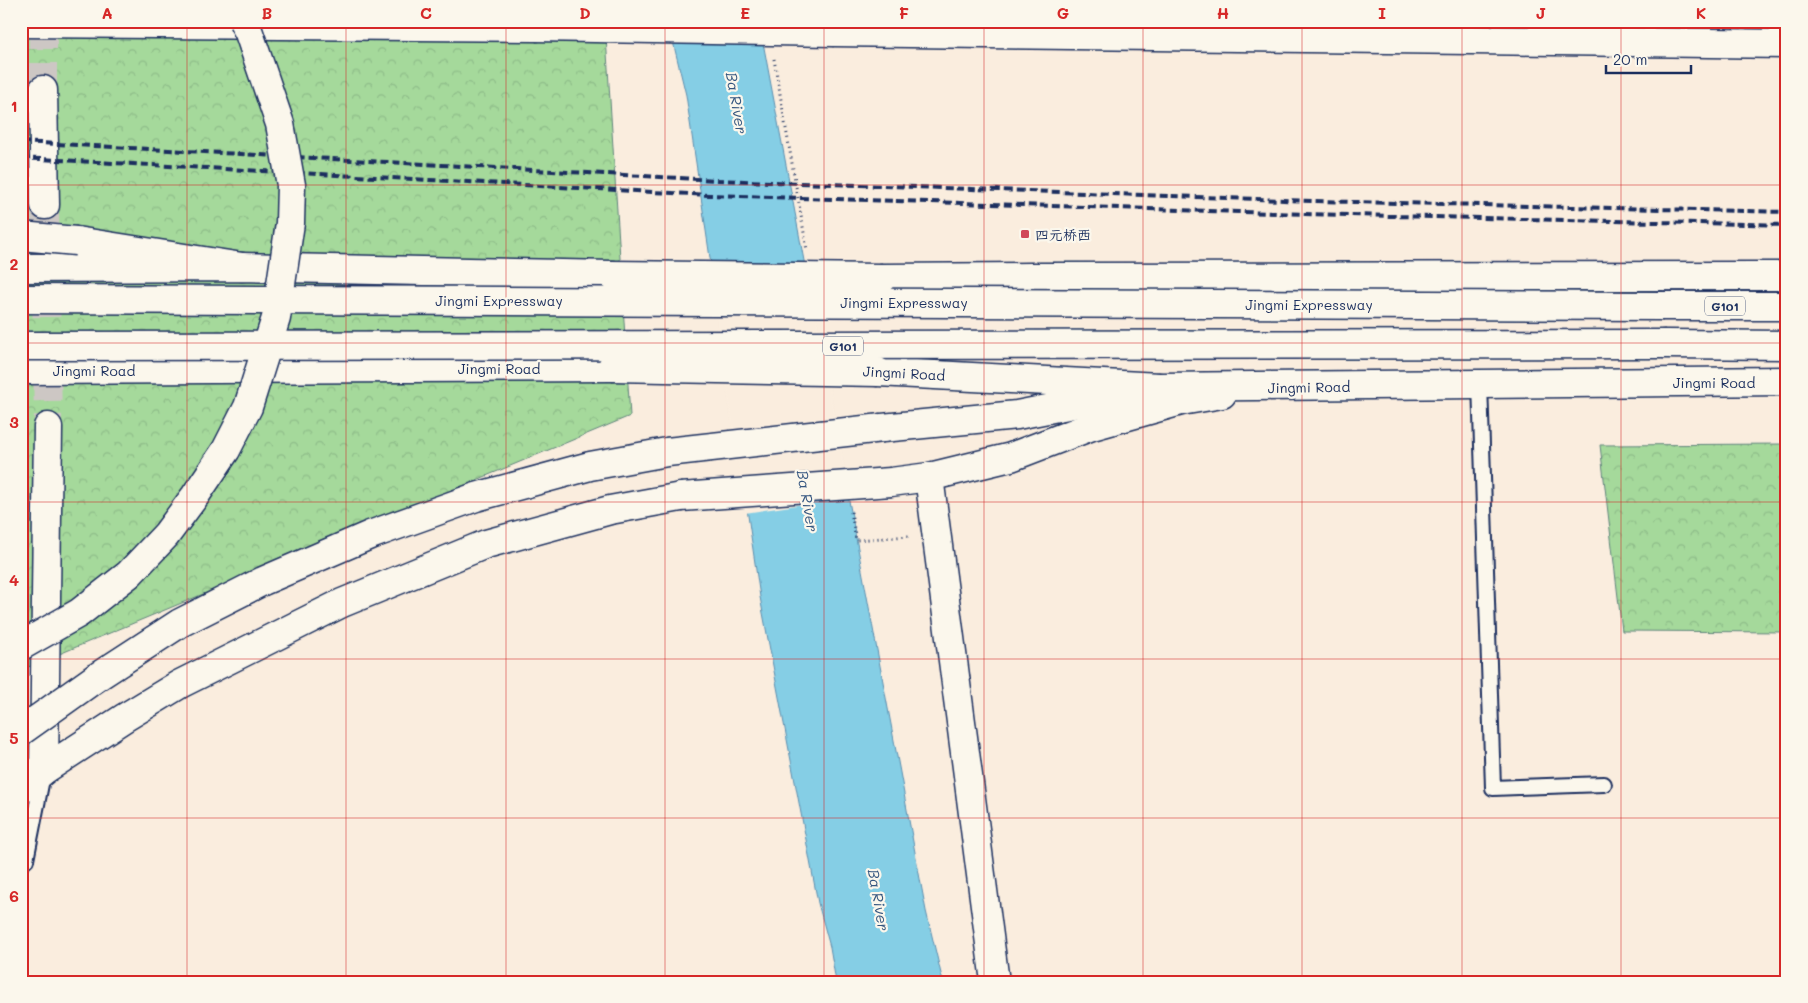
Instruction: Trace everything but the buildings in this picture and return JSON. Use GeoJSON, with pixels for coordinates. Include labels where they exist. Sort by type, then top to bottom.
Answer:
{"type":"FeatureCollection","features":[{"type":"Feature","properties":{"kind":"main road"},"geometry":{"type":"LineString","coordinates":[[21,646],[79,612],[130,574],[166,535],[195,496],[226,450],[248,407],[276,318],[290,222],[291,185],[280,124],[249,33],[243,21]]}},
{"type":"Feature","properties":{"kind":"main road"},"geometry":{"type":"LineString","coordinates":[[21,23],[536,27],[1787,44]]}},
{"type":"Feature","properties":{"kind":"main road"},"geometry":{"type":"LineString","coordinates":[[43,90],[45,204]]}},
{"type":"Feature","properties":{"kind":"main road"},"geometry":{"type":"LineString","coordinates":[[21,236],[76,241],[242,267]]}},
{"type":"Feature","properties":{"kind":"main road"},"geometry":{"type":"LineString","coordinates":[[21,268],[242,267],[611,275],[882,278],[1031,276],[1787,276]]}},
{"type":"Feature","properties":{"kind":"main road","name":"Jingmi Expressway"},"geometry":{"type":"LineString","coordinates":[[21,299],[1787,306]]}},
{"type":"Feature","properties":{"kind":"main road","name":"G101"},"geometry":{"type":"LineString","coordinates":[[21,346],[1787,345]]}},
{"type":"Feature","properties":{"kind":"main road","name":"Jingmi Road"},"geometry":{"type":"LineString","coordinates":[[21,370],[612,367],[878,372],[1159,387],[1259,388],[1480,383],[1787,381]]}},
{"type":"Feature","properties":{"kind":"main road"},"geometry":{"type":"LineString","coordinates":[[21,731],[97,677],[180,623],[263,581],[370,535],[476,497],[590,466],[667,452],[1017,415],[1159,387]]}},
{"type":"Feature","properties":{"kind":"main road"},"geometry":{"type":"LineString","coordinates":[[21,790],[44,770],[180,684],[342,603],[486,544],[610,510],[680,497],[891,482],[929,477],[1011,457],[1092,426],[1182,401],[1259,388]]}},
{"type":"Feature","properties":{"kind":"main road"},"geometry":{"type":"LineString","coordinates":[[44,770],[48,427]]}},
{"type":"Feature","properties":{"kind":"main road"},"geometry":{"type":"LineString","coordinates":[[929,477],[995,982]]}},
{"type":"Feature","properties":{"kind":"lane"},"geometry":{"type":"LineString","coordinates":[[1480,383],[1493,788],[1604,784]]}},
{"type":"Feature","properties":{"kind":"lane"},"geometry":{"type":"LineString","coordinates":[[21,864],[26,860],[44,770]]}},
{"type":"Feature","properties":{"kind":"path"},"geometry":{"type":"LineString","coordinates":[[856,540],[937,534]]}},
{"type":"Feature","properties":{"kind":"green space"},"geometry":{"type":"Polygon","coordinates":[[[21,21],[605,21],[630,416],[21,670],[21,21]]]}},
{"type":"Feature","properties":{"kind":"green space"},"geometry":{"type":"Polygon","coordinates":[[[1787,444],[1787,632],[1622,631],[1600,445],[1787,444]]]}},
{"type":"Feature","properties":{"kind":"water","name":"Ba River"},"geometry":{"type":"Polygon","coordinates":[[[668,21],[759,21],[926,911],[943,982],[836,982],[830,947],[818,903],[760,597],[686,95],[668,21]]]}},
{"type":"Feature","properties":{"kind":"pier"},"geometry":{"type":"Polygon","coordinates":[[[709,265],[807,267],[850,497],[745,513],[709,265]]]}},
{"type":"Feature","properties":{"kind":"tunnel"},"geometry":{"type":"LineString","coordinates":[[43,21],[43,90]]}},
{"type":"Feature","properties":{"kind":"tunnel"},"geometry":{"type":"LineString","coordinates":[[45,205],[48,427]]}},
{"type":"Feature","properties":{"kind":"railway"},"geometry":{"type":"LineString","coordinates":[[21,142],[716,180],[1312,201],[1787,212]]}},
{"type":"Feature","properties":{"kind":"railway"},"geometry":{"type":"LineString","coordinates":[[21,158],[709,195],[1305,214],[1787,225]]}},
{"type":"Feature","properties":{"kind":"place","name":"四元桥西"},"geometry":{"type":"Point","coordinates":[1025,234]}}]}
